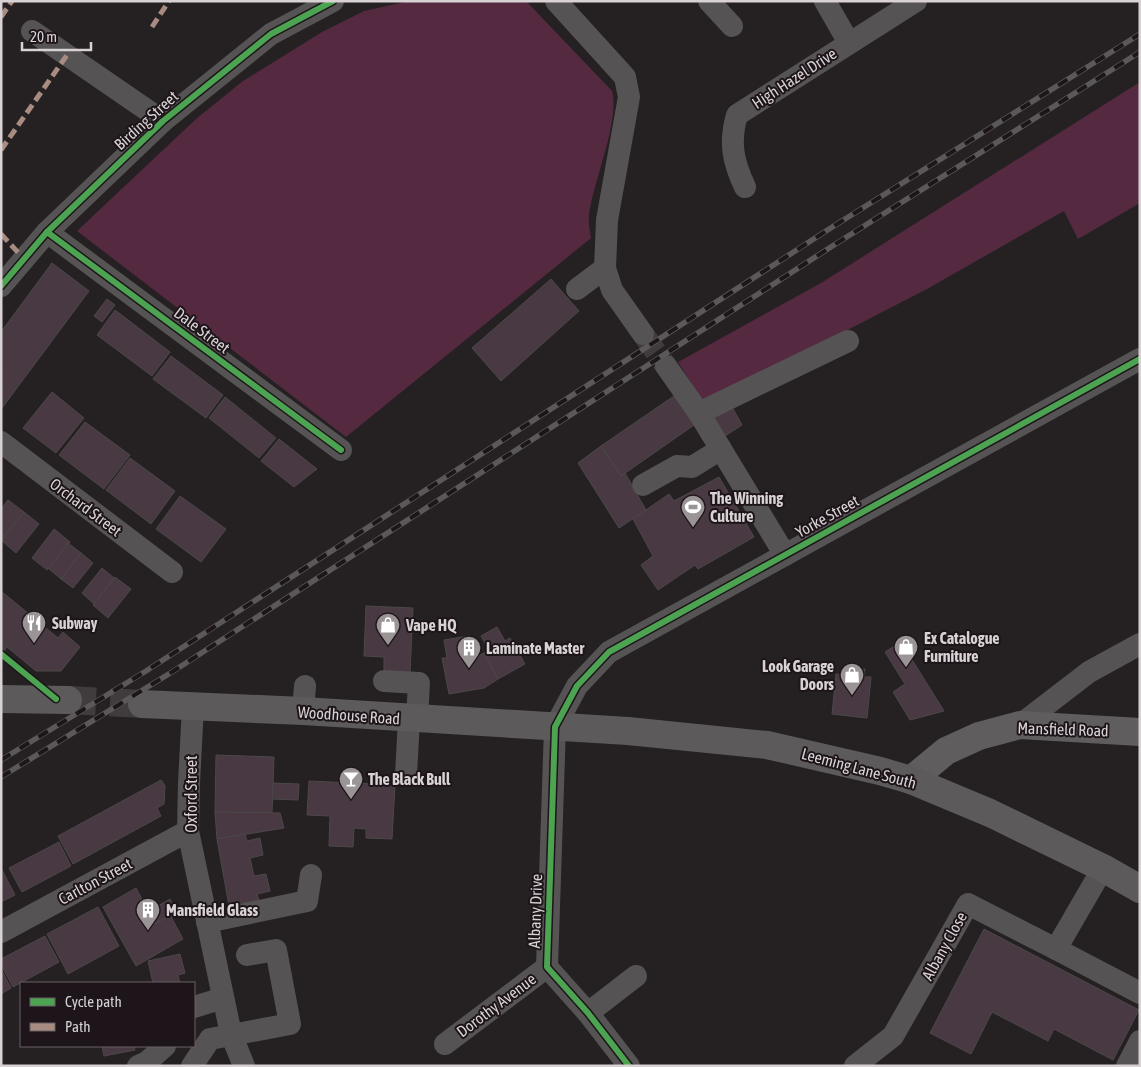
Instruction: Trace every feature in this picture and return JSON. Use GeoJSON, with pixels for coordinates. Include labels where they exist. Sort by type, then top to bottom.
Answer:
{"type":"FeatureCollection","features":[{"type":"Feature","properties":{"kind":"highway","name":"Woodhouse Road"},"geometry":{"type":"LineString","coordinates":[[142,704],[194,706],[304,698],[413,719],[555,727]]}},
{"type":"Feature","properties":{"kind":"highway"},"geometry":{"type":"LineString","coordinates":[[1,699],[68,700]]}},
{"type":"Feature","properties":{"kind":"highway","name":"Leeming Lane South"},"geometry":{"type":"LineString","coordinates":[[555,727],[767,745],[880,771],[911,780],[990,813],[1103,868],[1140,890]]}},
{"type":"Feature","properties":{"kind":"main road","name":"Mansfield Road"},"geometry":{"type":"LineString","coordinates":[[911,780],[946,751],[978,736],[1020,725],[1140,732]]}},
{"type":"Feature","properties":{"kind":"street","name":"Birding Street"},"geometry":{"type":"LineString","coordinates":[[1,286],[47,232],[163,121],[271,34],[333,1]]}},
{"type":"Feature","properties":{"kind":"street"},"geometry":{"type":"LineString","coordinates":[[556,1],[625,78],[629,97],[607,220],[605,268],[612,290],[643,334]]}},
{"type":"Feature","properties":{"kind":"street"},"geometry":{"type":"LineString","coordinates":[[825,1],[849,43]]}},
{"type":"Feature","properties":{"kind":"street","name":"High Hazel Drive"},"geometry":{"type":"LineString","coordinates":[[745,187],[736,168],[732,132],[737,115],[916,1]]}},
{"type":"Feature","properties":{"kind":"street"},"geometry":{"type":"LineString","coordinates":[[713,3],[732,26]]}},
{"type":"Feature","properties":{"kind":"street"},"geometry":{"type":"LineString","coordinates":[[32,31],[163,121]]}},
{"type":"Feature","properties":{"kind":"street","name":"Dale Street"},"geometry":{"type":"LineString","coordinates":[[47,232],[340,450]]}},
{"type":"Feature","properties":{"kind":"street"},"geometry":{"type":"LineString","coordinates":[[576,289],[605,268]]}},
{"type":"Feature","properties":{"kind":"street"},"geometry":{"type":"LineString","coordinates":[[699,414],[848,340]]}},
{"type":"Feature","properties":{"kind":"street","name":"Yorke Street"},"geometry":{"type":"LineString","coordinates":[[555,727],[577,686],[610,652],[1140,359]]}},
{"type":"Feature","properties":{"kind":"street"},"geometry":{"type":"LineString","coordinates":[[666,366],[699,414],[786,555]]}},
{"type":"Feature","properties":{"kind":"street","name":"Orchard Street"},"geometry":{"type":"LineString","coordinates":[[1,442],[172,572]]}},
{"type":"Feature","properties":{"kind":"street"},"geometry":{"type":"LineString","coordinates":[[643,485],[677,466],[692,467],[721,449]]}},
{"type":"Feature","properties":{"kind":"street"},"geometry":{"type":"LineString","coordinates":[[1020,725],[1089,672],[1140,644]]}},
{"type":"Feature","properties":{"kind":"street"},"geometry":{"type":"LineString","coordinates":[[384,680],[419,683],[406,775]]}},
{"type":"Feature","properties":{"kind":"street","name":"Oxford Street"},"geometry":{"type":"LineString","coordinates":[[194,706],[188,831],[231,1034],[244,1066]]}},
{"type":"Feature","properties":{"kind":"street","name":"Albany Drive"},"geometry":{"type":"LineString","coordinates":[[555,727],[547,967],[588,1013],[629,1066]]}},
{"type":"Feature","properties":{"kind":"street","name":"Carlton Street"},"geometry":{"type":"LineString","coordinates":[[1,932],[188,831]]}},
{"type":"Feature","properties":{"kind":"street"},"geometry":{"type":"LineString","coordinates":[[1056,949],[1103,868]]}},
{"type":"Feature","properties":{"kind":"street"},"geometry":{"type":"LineString","coordinates":[[207,922],[307,902],[312,875]]}},
{"type":"Feature","properties":{"kind":"street","name":"Albany Close"},"geometry":{"type":"LineString","coordinates":[[855,1066],[894,1036],[968,904],[1140,994]]}},
{"type":"Feature","properties":{"kind":"street"},"geometry":{"type":"LineString","coordinates":[[192,1066],[210,1039],[290,1024],[276,950],[247,955]]}},
{"type":"Feature","properties":{"kind":"street","name":"Dorothy Avenue"},"geometry":{"type":"LineString","coordinates":[[445,1044],[547,967]]}},
{"type":"Feature","properties":{"kind":"street"},"geometry":{"type":"LineString","coordinates":[[588,1013],[636,976]]}},
{"type":"Feature","properties":{"kind":"street"},"geometry":{"type":"LineString","coordinates":[[195,1007],[223,998]]}},
{"type":"Feature","properties":{"kind":"street"},"geometry":{"type":"LineString","coordinates":[[1127,1066],[1140,1041]]}},
{"type":"Feature","properties":{"kind":"street"},"geometry":{"type":"LineString","coordinates":[[138,1066],[147,1062],[164,1047]]}},
{"type":"Feature","properties":{"kind":"shaded area"},"geometry":{"type":"Polygon","coordinates":[[[409,1],[526,1],[612,91],[612,118],[591,201],[589,224],[591,238],[346,437],[77,231],[196,119],[243,81],[322,32],[364,11],[409,1]]]}},
{"type":"Feature","properties":{"kind":"shaded area"},"geometry":{"type":"Polygon","coordinates":[[[1140,82],[1140,203],[1078,239],[1064,211],[927,289],[704,404],[678,362],[821,283],[1140,82]]]}},
{"type":"Feature","properties":{"kind":"building"},"geometry":{"type":"Polygon","coordinates":[[[52,263],[89,291],[2,408],[1,332],[52,263]]]}},
{"type":"Feature","properties":{"kind":"building"},"geometry":{"type":"Polygon","coordinates":[[[551,279],[579,311],[501,381],[472,348],[551,279]]]}},
{"type":"Feature","properties":{"kind":"building"},"geometry":{"type":"Polygon","coordinates":[[[107,299],[115,305],[102,322],[94,316],[107,299]]]}},
{"type":"Feature","properties":{"kind":"building"},"geometry":{"type":"Polygon","coordinates":[[[115,310],[170,352],[152,376],[97,335],[115,310]]]}},
{"type":"Feature","properties":{"kind":"building"},"geometry":{"type":"Polygon","coordinates":[[[171,356],[223,395],[206,418],[153,379],[171,356]]]}},
{"type":"Feature","properties":{"kind":"building"},"geometry":{"type":"Polygon","coordinates":[[[52,392],[84,418],[56,453],[23,428],[52,392]]]}},
{"type":"Feature","properties":{"kind":"building"},"geometry":{"type":"Polygon","coordinates":[[[674,396],[694,425],[621,476],[601,446],[674,396]]]}},
{"type":"Feature","properties":{"kind":"building"},"geometry":{"type":"Polygon","coordinates":[[[225,397],[276,438],[259,458],[209,418],[225,397]]]}},
{"type":"Feature","properties":{"kind":"building"},"geometry":{"type":"Polygon","coordinates":[[[732,407],[742,425],[725,436],[714,419],[732,407]]]}},
{"type":"Feature","properties":{"kind":"building"},"geometry":{"type":"Polygon","coordinates":[[[85,422],[130,455],[104,489],[59,455],[85,422]]]}},
{"type":"Feature","properties":{"kind":"building"},"geometry":{"type":"Polygon","coordinates":[[[279,439],[317,469],[294,487],[261,461],[279,439]]]}},
{"type":"Feature","properties":{"kind":"building"},"geometry":{"type":"Polygon","coordinates":[[[601,446],[621,476],[625,473],[646,510],[619,528],[578,463],[601,446]]]}},
{"type":"Feature","properties":{"kind":"building"},"geometry":{"type":"Polygon","coordinates":[[[130,458],[175,491],[151,524],[106,490],[130,458]]]}},
{"type":"Feature","properties":{"kind":"building","name":"The Winning Culture"},"geometry":{"type":"Polygon","coordinates":[[[719,477],[754,537],[698,569],[695,565],[658,590],[641,565],[653,556],[633,519],[669,494],[674,501],[719,477]]]}},
{"type":"Feature","properties":{"kind":"building"},"geometry":{"type":"Polygon","coordinates":[[[180,496],[226,529],[201,562],[156,529],[180,496]]]}},
{"type":"Feature","properties":{"kind":"building"},"geometry":{"type":"Polygon","coordinates":[[[8,500],[24,512],[1,540],[1,509],[8,500]]]}},
{"type":"Feature","properties":{"kind":"building"},"geometry":{"type":"Polygon","coordinates":[[[24,512],[39,524],[16,553],[1,540],[24,512]]]}},
{"type":"Feature","properties":{"kind":"building"},"geometry":{"type":"Polygon","coordinates":[[[54,529],[70,542],[47,570],[32,558],[54,529]]]}},
{"type":"Feature","properties":{"kind":"building"},"geometry":{"type":"Polygon","coordinates":[[[68,543],[81,553],[61,579],[49,569],[68,543]]]}},
{"type":"Feature","properties":{"kind":"building"},"geometry":{"type":"Polygon","coordinates":[[[81,553],[93,563],[73,588],[61,579],[81,553]]]}},
{"type":"Feature","properties":{"kind":"building"},"geometry":{"type":"Polygon","coordinates":[[[102,568],[114,578],[94,604],[82,593],[102,568]]]}},
{"type":"Feature","properties":{"kind":"building"},"geometry":{"type":"Polygon","coordinates":[[[115,577],[131,589],[108,618],[93,605],[115,577]]]}},
{"type":"Feature","properties":{"kind":"building"},"geometry":{"type":"Polygon","coordinates":[[[1,591],[58,638],[63,632],[80,647],[61,671],[36,671],[7,647],[4,651],[1,649],[1,591]]]}},
{"type":"Feature","properties":{"kind":"building","name":"Vape HQ"},"geometry":{"type":"Polygon","coordinates":[[[366,606],[413,608],[410,673],[384,672],[384,657],[364,656],[366,606]]]}},
{"type":"Feature","properties":{"kind":"building"},"geometry":{"type":"Polygon","coordinates":[[[497,627],[505,641],[510,638],[525,664],[498,679],[484,653],[489,650],[481,636],[497,627]]]}},
{"type":"Feature","properties":{"kind":"building","name":"Laminate Master"},"geometry":{"type":"Polygon","coordinates":[[[469,636],[472,653],[477,652],[478,656],[484,653],[498,679],[484,688],[449,694],[442,658],[447,658],[444,640],[469,636]]]}},
{"type":"Feature","properties":{"kind":"building","name":"Ex Catalogue Furniture"},"geometry":{"type":"Polygon","coordinates":[[[901,642],[944,711],[910,720],[893,692],[905,684],[885,652],[901,642]]]}},
{"type":"Feature","properties":{"kind":"building","name":"Look Garage Doors"},"geometry":{"type":"Polygon","coordinates":[[[847,668],[865,669],[864,677],[871,677],[867,718],[832,714],[836,674],[846,675],[847,668]]]}},
{"type":"Feature","properties":{"kind":"building"},"geometry":{"type":"Polygon","coordinates":[[[216,755],[274,757],[272,813],[215,812],[216,755]]]}},
{"type":"Feature","properties":{"kind":"building"},"geometry":{"type":"Polygon","coordinates":[[[161,780],[165,786],[164,804],[157,808],[161,816],[73,864],[58,836],[161,780]]]}},
{"type":"Feature","properties":{"kind":"building","name":"The Black Bull"},"geometry":{"type":"Polygon","coordinates":[[[309,781],[395,785],[392,839],[366,838],[366,829],[354,828],[353,847],[329,846],[330,816],[307,815],[309,781]]]}},
{"type":"Feature","properties":{"kind":"building"},"geometry":{"type":"Polygon","coordinates":[[[273,783],[299,784],[298,800],[272,799],[273,783]]]}},
{"type":"Feature","properties":{"kind":"building"},"geometry":{"type":"Polygon","coordinates":[[[215,812],[280,813],[284,828],[217,839],[215,812]]]}},
{"type":"Feature","properties":{"kind":"building"},"geometry":{"type":"Polygon","coordinates":[[[245,834],[247,841],[260,838],[263,855],[250,858],[254,876],[266,874],[270,891],[257,894],[259,900],[229,906],[217,839],[245,834]]]}},
{"type":"Feature","properties":{"kind":"building"},"geometry":{"type":"Polygon","coordinates":[[[59,842],[71,866],[22,892],[9,868],[59,842]]]}},
{"type":"Feature","properties":{"kind":"building"},"geometry":{"type":"Polygon","coordinates":[[[1,868],[15,895],[1,902],[1,868]]]}},
{"type":"Feature","properties":{"kind":"building","name":"Mansfield Glass"},"geometry":{"type":"Polygon","coordinates":[[[136,888],[155,924],[170,915],[183,939],[136,966],[103,907],[136,888]]]}},
{"type":"Feature","properties":{"kind":"building"},"geometry":{"type":"Polygon","coordinates":[[[170,899],[178,915],[172,918],[170,915],[155,924],[149,911],[170,899]]]}},
{"type":"Feature","properties":{"kind":"building"},"geometry":{"type":"Polygon","coordinates":[[[98,907],[119,946],[68,974],[47,934],[98,907]]]}},
{"type":"Feature","properties":{"kind":"building"},"geometry":{"type":"Polygon","coordinates":[[[984,929],[1139,1010],[1113,1060],[1054,1029],[1048,1041],[992,1012],[971,1054],[930,1033],[984,929]]]}},
{"type":"Feature","properties":{"kind":"building"},"geometry":{"type":"Polygon","coordinates":[[[45,936],[59,962],[13,987],[1,965],[1,959],[45,936]]]}},
{"type":"Feature","properties":{"kind":"building"},"geometry":{"type":"Polygon","coordinates":[[[180,954],[185,973],[178,975],[180,982],[153,982],[148,961],[180,954]]]}},
{"type":"Feature","properties":{"kind":"building"},"geometry":{"type":"Polygon","coordinates":[[[1,969],[11,988],[1,994],[1,969]]]}},
{"type":"Feature","properties":{"kind":"building"},"geometry":{"type":"Polygon","coordinates":[[[102,1047],[134,1047],[135,1050],[104,1056],[102,1047]]]}},
{"type":"Feature","properties":{"kind":"tunnel"},"geometry":{"type":"LineString","coordinates":[[643,334],[666,366]]}},
{"type":"Feature","properties":{"kind":"tunnel"},"geometry":{"type":"LineString","coordinates":[[68,700],[142,704]]}},
{"type":"Feature","properties":{"kind":"railway"},"geometry":{"type":"LineString","coordinates":[[1,760],[146,671],[826,231],[1140,34]]}},
{"type":"Feature","properties":{"kind":"railway"},"geometry":{"type":"LineString","coordinates":[[1,777],[172,672],[834,245],[1140,52]]}},
{"type":"Feature","properties":{"kind":"marked path"},"geometry":{"type":"LineString","coordinates":[[1,17],[12,1]]}},
{"type":"Feature","properties":{"kind":"marked path"},"geometry":{"type":"LineString","coordinates":[[152,27],[169,1]]}},
{"type":"Feature","properties":{"kind":"marked path"},"geometry":{"type":"LineString","coordinates":[[1,150],[67,55]]}},
{"type":"Feature","properties":{"kind":"marked path"},"geometry":{"type":"LineString","coordinates":[[1,234],[24,259]]}},
{"type":"Feature","properties":{"kind":"cycle path"},"geometry":{"type":"LineString","coordinates":[[1,286],[47,232],[163,121],[271,34],[333,1]]}},
{"type":"Feature","properties":{"kind":"cycle path"},"geometry":{"type":"LineString","coordinates":[[47,232],[341,450]]}},
{"type":"Feature","properties":{"kind":"cycle path"},"geometry":{"type":"LineString","coordinates":[[629,1066],[588,1013],[547,967],[555,727],[577,686],[609,652],[1140,359]]}},
{"type":"Feature","properties":{"kind":"cycle path"},"geometry":{"type":"LineString","coordinates":[[1,654],[56,699]]}},
{"type":"Feature","properties":{"kind":"place","name":"The Winning Culture"},"geometry":{"type":"Point","coordinates":[693,528]}},
{"type":"Feature","properties":{"kind":"place","name":"Subway"},"geometry":{"type":"Point","coordinates":[34,644]}},
{"type":"Feature","properties":{"kind":"place","name":"Vape HQ"},"geometry":{"type":"Point","coordinates":[388,646]}},
{"type":"Feature","properties":{"kind":"place","name":"Ex Catalogue Furniture"},"geometry":{"type":"Point","coordinates":[906,668]}},
{"type":"Feature","properties":{"kind":"place","name":"Laminate Master"},"geometry":{"type":"Point","coordinates":[469,669]}},
{"type":"Feature","properties":{"kind":"place","name":"Look Garage Doors"},"geometry":{"type":"Point","coordinates":[852,696]}},
{"type":"Feature","properties":{"kind":"place","name":"The Black Bull"},"geometry":{"type":"Point","coordinates":[351,800]}},
{"type":"Feature","properties":{"kind":"place","name":"Mansfield Glass"},"geometry":{"type":"Point","coordinates":[148,931]}}]}
